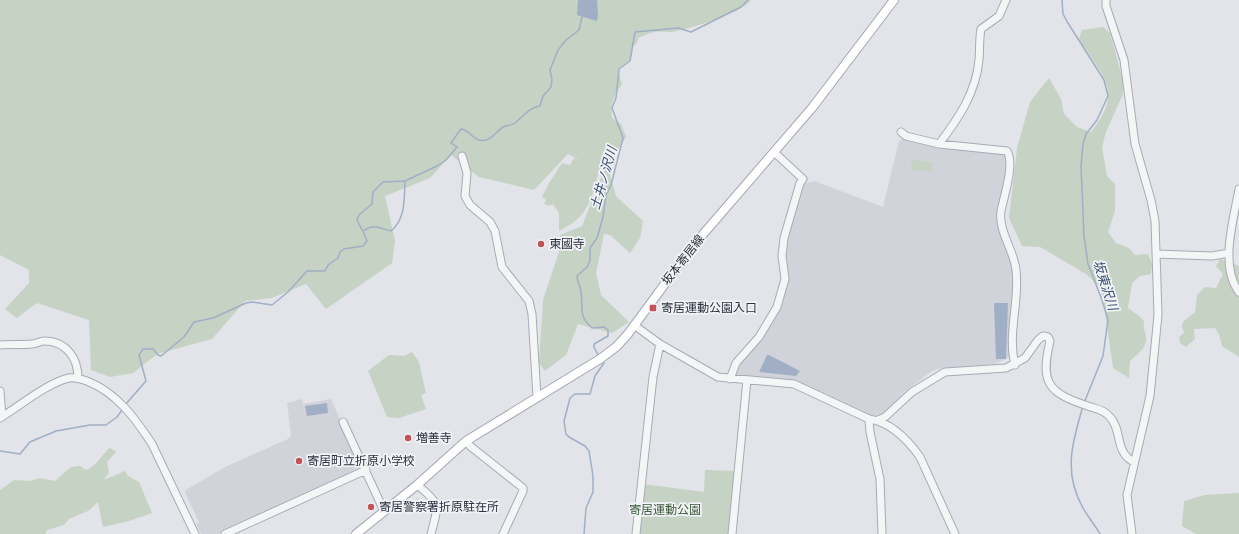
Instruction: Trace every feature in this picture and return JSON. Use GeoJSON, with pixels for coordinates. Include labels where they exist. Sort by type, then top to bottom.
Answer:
{"type":"FeatureCollection","features":[{"type":"Feature","properties":{"kind":"main road","name":"坂本寄居線"},"geometry":{"type":"LineString","coordinates":[[356,534],[417,485],[466,441],[611,351],[634,325],[692,247],[812,108],[894,0]]}},
{"type":"Feature","properties":{"kind":"street"},"geometry":{"type":"LineString","coordinates":[[939,144],[967,103],[979,60],[978,41],[981,29],[1000,16],[1006,0]]}},
{"type":"Feature","properties":{"kind":"street"},"geometry":{"type":"LineString","coordinates":[[1106,0],[1106,6],[1125,66],[1135,144],[1154,216],[1156,254],[1158,301],[1150,396],[1127,495],[1132,534]]}},
{"type":"Feature","properties":{"kind":"street"},"geometry":{"type":"LineString","coordinates":[[901,132],[906,136],[939,144],[1007,151],[1010,156],[1008,180],[1001,213],[1001,224],[1015,259],[1017,282],[1012,346],[1015,365]]}},
{"type":"Feature","properties":{"kind":"street"},"geometry":{"type":"LineString","coordinates":[[730,379],[736,363],[759,337],[769,322],[777,306],[785,279],[782,256],[784,238],[800,183],[804,179],[774,152]]}},
{"type":"Feature","properties":{"kind":"street"},"geometry":{"type":"LineString","coordinates":[[462,156],[467,173],[464,196],[470,205],[490,222],[495,231],[502,267],[529,301],[532,314],[537,397]]}},
{"type":"Feature","properties":{"kind":"street"},"geometry":{"type":"LineString","coordinates":[[1239,189],[1229,253],[1230,270],[1239,292]]}},
{"type":"Feature","properties":{"kind":"street"},"geometry":{"type":"LineString","coordinates":[[1156,254],[1212,256],[1229,253]]}},
{"type":"Feature","properties":{"kind":"street"},"geometry":{"type":"LineString","coordinates":[[634,325],[660,344],[718,377],[794,384],[869,419],[878,420],[899,433],[912,446],[920,457],[955,534]]}},
{"type":"Feature","properties":{"kind":"street"},"geometry":{"type":"LineString","coordinates":[[878,420],[884,417],[912,392],[945,372],[1006,368],[1015,365],[1025,358],[1038,340],[1043,336],[1048,337],[1050,341],[1045,371],[1053,388],[1066,399],[1104,412],[1108,415],[1116,425],[1126,458],[1134,462]]}},
{"type":"Feature","properties":{"kind":"street"},"geometry":{"type":"LineString","coordinates":[[0,345],[21,343],[33,345],[43,341],[62,346],[75,358],[78,367],[78,378]]}},
{"type":"Feature","properties":{"kind":"street"},"geometry":{"type":"LineString","coordinates":[[636,534],[653,377],[660,344]]}},
{"type":"Feature","properties":{"kind":"street"},"geometry":{"type":"LineString","coordinates":[[0,391],[1,417],[56,383],[71,378],[78,378],[95,384],[111,394],[120,402],[152,444],[196,534]]}},
{"type":"Feature","properties":{"kind":"street"},"geometry":{"type":"LineString","coordinates":[[732,534],[747,380]]}},
{"type":"Feature","properties":{"kind":"street"},"geometry":{"type":"LineString","coordinates":[[869,419],[870,432],[880,479],[882,534]]}},
{"type":"Feature","properties":{"kind":"street"},"geometry":{"type":"LineString","coordinates":[[343,422],[384,511]]}},
{"type":"Feature","properties":{"kind":"street"},"geometry":{"type":"LineString","coordinates":[[466,441],[470,446],[523,488],[503,534]]}},
{"type":"Feature","properties":{"kind":"street"},"geometry":{"type":"LineString","coordinates":[[225,534],[366,470]]}},
{"type":"Feature","properties":{"kind":"street"},"geometry":{"type":"LineString","coordinates":[[417,485],[435,499],[437,506],[431,534]]}},
{"type":"Feature","properties":{"kind":"shaded area"},"geometry":{"type":"Polygon","coordinates":[[[903,138],[951,149],[1003,153],[1007,156],[1005,178],[996,220],[1014,270],[1010,357],[995,364],[938,369],[932,371],[904,392],[888,410],[869,417],[796,381],[735,375],[738,364],[781,303],[785,242],[802,184],[814,181],[883,207],[899,141],[903,138]]]}},
{"type":"Feature","properties":{"kind":"shaded area","name":"寄居町立折原小学校"},"geometry":{"type":"Polygon","coordinates":[[[302,399],[303,404],[331,399],[362,469],[220,534],[201,534],[196,524],[199,523],[185,492],[186,490],[225,467],[288,439],[291,435],[287,403],[302,399]]]}},
{"type":"Feature","properties":{"kind":"green space"},"geometry":{"type":"Polygon","coordinates":[[[0,0],[751,0],[739,9],[705,23],[674,32],[653,32],[638,38],[637,43],[632,48],[630,60],[618,69],[622,84],[613,100],[612,118],[621,124],[626,137],[610,165],[610,175],[616,196],[643,221],[640,238],[630,253],[610,235],[604,234],[596,273],[601,295],[629,322],[612,333],[578,324],[566,355],[545,371],[539,363],[543,300],[561,246],[560,235],[582,226],[603,172],[599,170],[591,199],[583,213],[569,226],[559,231],[559,213],[553,204],[549,206],[544,204],[546,200],[542,197],[562,163],[570,165],[574,158],[581,161],[568,154],[534,190],[479,177],[451,155],[430,178],[385,196],[395,241],[392,263],[326,309],[306,284],[272,298],[245,301],[212,339],[157,354],[133,373],[110,377],[91,370],[89,320],[37,303],[17,318],[5,309],[29,283],[29,270],[0,255],[0,0]]]}},
{"type":"Feature","properties":{"kind":"green space"},"geometry":{"type":"Polygon","coordinates":[[[1103,27],[1110,33],[1123,80],[1123,94],[1106,132],[1102,147],[1107,176],[1115,184],[1115,211],[1108,232],[1116,243],[1129,248],[1135,255],[1148,254],[1152,264],[1151,274],[1140,276],[1132,283],[1128,308],[1144,321],[1146,340],[1142,350],[1130,361],[1129,378],[1113,368],[1102,289],[1086,274],[1040,247],[1022,246],[1009,218],[1017,148],[1030,102],[1049,78],[1061,99],[1064,114],[1077,127],[1091,132],[1101,118],[1106,106],[1108,95],[1106,84],[1096,64],[1079,39],[1082,30],[1103,27]]]}},
{"type":"Feature","properties":{"kind":"green space"},"geometry":{"type":"Polygon","coordinates":[[[912,160],[932,162],[931,172],[911,170],[912,160]]]}},
{"type":"Feature","properties":{"kind":"green space"},"geometry":{"type":"Polygon","coordinates":[[[1220,259],[1239,266],[1239,357],[1222,346],[1219,334],[1215,328],[1194,329],[1195,339],[1186,347],[1180,343],[1179,337],[1184,333],[1182,327],[1183,322],[1195,312],[1197,295],[1205,287],[1216,288],[1223,274],[1216,266],[1220,259]]]}},
{"type":"Feature","properties":{"kind":"green space"},"geometry":{"type":"Polygon","coordinates":[[[412,352],[419,362],[426,393],[421,395],[426,409],[399,418],[387,417],[368,371],[389,355],[404,356],[412,352]]]}},
{"type":"Feature","properties":{"kind":"green space"},"geometry":{"type":"Polygon","coordinates":[[[110,448],[116,452],[107,462],[109,472],[104,480],[125,471],[128,476],[139,482],[152,513],[129,521],[103,527],[98,502],[88,511],[69,519],[64,525],[47,530],[46,534],[0,534],[0,490],[14,480],[30,481],[39,478],[55,481],[71,467],[80,466],[86,470],[93,466],[110,448]]]}},
{"type":"Feature","properties":{"kind":"green space","name":"寄居運動公園"},"geometry":{"type":"Polygon","coordinates":[[[705,470],[735,471],[729,534],[639,534],[643,484],[704,492],[705,470]]]}},
{"type":"Feature","properties":{"kind":"green space"},"geometry":{"type":"Polygon","coordinates":[[[1239,493],[1239,534],[1196,534],[1182,526],[1184,501],[1205,495],[1239,493]]]}},
{"type":"Feature","properties":{"kind":"water"},"geometry":{"type":"Polygon","coordinates":[[[578,0],[597,0],[597,21],[577,15],[578,0]]]}},
{"type":"Feature","properties":{"kind":"water"},"geometry":{"type":"Polygon","coordinates":[[[994,303],[1008,303],[1006,359],[996,359],[994,303]]]}},
{"type":"Feature","properties":{"kind":"water"},"geometry":{"type":"Polygon","coordinates":[[[767,355],[800,371],[796,376],[759,372],[767,355]]]}},
{"type":"Feature","properties":{"kind":"water"},"geometry":{"type":"Polygon","coordinates":[[[327,403],[328,413],[307,416],[305,406],[327,403]]]}},
{"type":"Feature","properties":{"kind":"waterway","name":"土井ノ沢川"},"geometry":{"type":"LineString","coordinates":[[598,355],[594,344],[608,336],[608,330],[604,327],[592,328],[584,319],[582,312],[581,290],[577,276],[587,267],[590,261],[590,248],[597,238],[603,217],[606,195],[611,185],[623,138],[612,108],[616,98],[619,69],[630,61],[635,32],[678,28],[691,32],[741,7],[748,0]]}},
{"type":"Feature","properties":{"kind":"waterway","name":"坂東沢川"},"geometry":{"type":"LineString","coordinates":[[1062,0],[1063,14],[1104,80],[1108,96],[1097,120],[1086,134],[1083,144],[1081,166],[1084,236],[1088,264],[1108,320],[1103,356],[1084,403]]}},
{"type":"Feature","properties":{"kind":"waterway"},"geometry":{"type":"LineString","coordinates":[[125,405],[146,381],[139,355],[143,349],[153,349],[158,355],[161,356],[184,337],[194,322],[213,318],[246,303],[252,302],[272,305],[288,292],[307,271],[325,271],[328,265],[338,258],[340,252],[344,249],[363,246],[367,241],[363,231],[370,227],[377,227],[391,231],[396,226],[402,214],[405,181],[437,166],[446,160],[457,147],[451,143],[461,129],[479,140],[487,140],[503,127],[514,124],[529,111],[540,106],[543,96],[551,87],[552,80],[550,70],[558,50],[566,40],[579,30],[582,17]]}},
{"type":"Feature","properties":{"kind":"waterway"},"geometry":{"type":"LineString","coordinates":[[362,230],[357,220],[359,215],[372,204],[373,192],[383,182],[405,181]]}},
{"type":"Feature","properties":{"kind":"waterway","name":"土井ノ沢川"},"geometry":{"type":"LineString","coordinates":[[584,534],[586,508],[593,492],[593,476],[589,451],[585,446],[566,434],[564,421],[570,398],[575,394],[590,394],[595,376],[604,363]]}},
{"type":"Feature","properties":{"kind":"waterway","name":"坂東沢川"},"geometry":{"type":"LineString","coordinates":[[1083,406],[1073,445],[1071,470],[1077,495],[1085,511],[1100,534]]}},
{"type":"Feature","properties":{"kind":"waterway"},"geometry":{"type":"LineString","coordinates":[[0,451],[20,454],[30,442],[56,431],[90,425],[106,425],[117,417],[122,410]]}},
{"type":"Feature","properties":{"kind":"place","name":"東國寺"},"geometry":{"type":"Point","coordinates":[541,244]}},
{"type":"Feature","properties":{"kind":"place","name":"寄居運動公園入口"},"geometry":{"type":"Point","coordinates":[653,308]}},
{"type":"Feature","properties":{"kind":"place","name":"増善寺"},"geometry":{"type":"Point","coordinates":[408,438]}},
{"type":"Feature","properties":{"kind":"place","name":"寄居町立折原小学校"},"geometry":{"type":"Point","coordinates":[299,461]}},
{"type":"Feature","properties":{"kind":"place","name":"寄居警察署折原駐在所"},"geometry":{"type":"Point","coordinates":[371,507]}}]}
